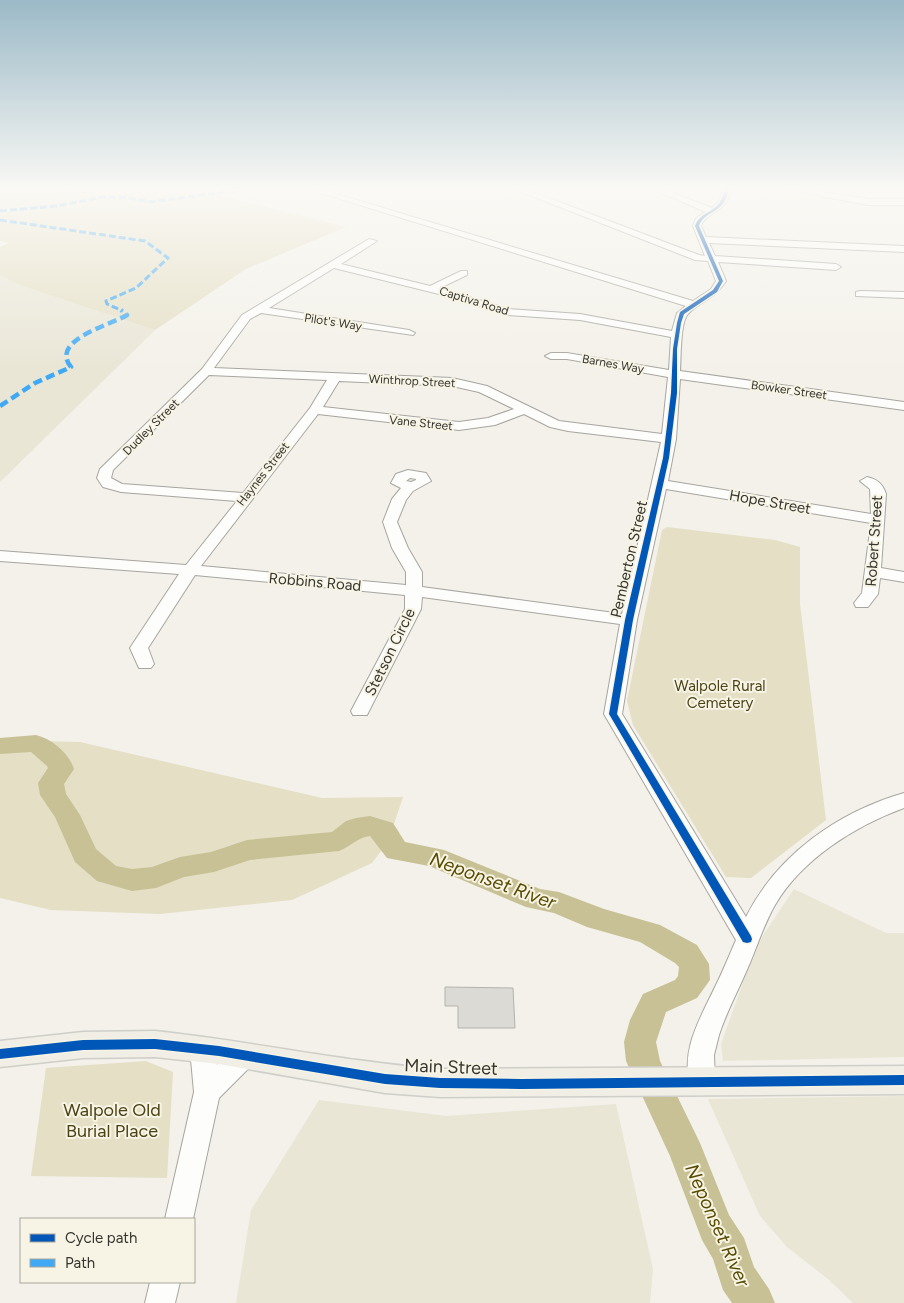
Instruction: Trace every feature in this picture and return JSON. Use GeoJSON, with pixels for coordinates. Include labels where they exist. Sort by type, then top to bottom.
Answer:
{"type":"FeatureCollection","features":[{"type":"Feature","properties":{"kind":"main road","name":"Main Street"},"geometry":{"type":"LineString","coordinates":[[0,1054],[83,1045],[155,1044],[245,1055],[378,1078],[440,1083],[904,1080]]}},
{"type":"Feature","properties":{"kind":"street","name":"Dudley Street"},"geometry":{"type":"LineString","coordinates":[[245,497],[143,491],[108,484],[104,478],[107,469],[206,371],[230,335],[246,317],[358,250]]}},
{"type":"Feature","properties":{"kind":"street"},"geometry":{"type":"LineString","coordinates":[[512,250],[694,305]]}},
{"type":"Feature","properties":{"kind":"street"},"geometry":{"type":"LineString","coordinates":[[677,250],[696,257],[712,259],[836,267]]}},
{"type":"Feature","properties":{"kind":"street","name":"Pemberton Street"},"geometry":{"type":"LineString","coordinates":[[708,250],[721,281],[714,291],[682,313],[676,336],[669,439],[661,484],[629,620],[613,714],[747,939]]}},
{"type":"Feature","properties":{"kind":"street","name":"Captiva Road"},"geometry":{"type":"LineString","coordinates":[[333,265],[431,288],[507,312],[580,317],[676,336]]}},
{"type":"Feature","properties":{"kind":"street"},"geometry":{"type":"LineString","coordinates":[[431,288],[464,274]]}},
{"type":"Feature","properties":{"kind":"street"},"geometry":{"type":"LineString","coordinates":[[860,294],[904,295]]}},
{"type":"Feature","properties":{"kind":"street","name":"Pilot's Way"},"geometry":{"type":"LineString","coordinates":[[258,309],[408,332]]}},
{"type":"Feature","properties":{"kind":"street","name":"Barnes Way"},"geometry":{"type":"LineString","coordinates":[[551,356],[567,356],[674,374]]}},
{"type":"Feature","properties":{"kind":"street","name":"Winthrop Street"},"geometry":{"type":"LineString","coordinates":[[206,371],[452,382],[483,389],[524,409],[568,427],[669,439]]}},
{"type":"Feature","properties":{"kind":"street","name":"Bowker Street"},"geometry":{"type":"LineString","coordinates":[[674,374],[904,406]]}},
{"type":"Feature","properties":{"kind":"street","name":"Haynes Street"},"geometry":{"type":"LineString","coordinates":[[145,664],[139,648],[190,570],[245,497],[315,410],[335,377]]}},
{"type":"Feature","properties":{"kind":"street","name":"Vane Street"},"geometry":{"type":"LineString","coordinates":[[315,410],[459,426],[490,422],[524,409]]}},
{"type":"Feature","properties":{"kind":"street","name":"Robert Street"},"geometry":{"type":"LineString","coordinates":[[862,603],[870,594],[874,572],[878,520],[878,488],[867,481]]}},
{"type":"Feature","properties":{"kind":"street","name":"Hope Street"},"geometry":{"type":"LineString","coordinates":[[661,484],[878,520]]}},
{"type":"Feature","properties":{"kind":"street"},"geometry":{"type":"LineString","coordinates":[[409,487],[399,499],[390,522],[400,548],[414,572],[415,591]]}},
{"type":"Feature","properties":{"kind":"street","name":"Robbins Road"},"geometry":{"type":"LineString","coordinates":[[0,556],[190,570],[415,591],[629,620]]}},
{"type":"Feature","properties":{"kind":"street"},"geometry":{"type":"LineString","coordinates":[[874,572],[904,577]]}},
{"type":"Feature","properties":{"kind":"street","name":"Stetson Circle"},"geometry":{"type":"LineString","coordinates":[[360,712],[413,609],[415,591]]}},
{"type":"Feature","properties":{"kind":"street"},"geometry":{"type":"LineString","coordinates":[[702,1081],[701,1056],[706,1035],[747,939],[772,890],[789,868],[853,823],[899,807]]}},
{"type":"Feature","properties":{"kind":"street"},"geometry":{"type":"LineString","coordinates":[[178,1218],[207,1092],[203,1049]]}},
{"type":"Feature","properties":{"kind":"street"},"geometry":{"type":"LineString","coordinates":[[207,1092],[245,1055]]}},
{"type":"Feature","properties":{"kind":"street"},"geometry":{"type":"LineString","coordinates":[[160,1303],[165,1283]]}},
{"type":"Feature","properties":{"kind":"shaded area"},"geometry":{"type":"Polygon","coordinates":[[[0,275],[19,285],[155,330],[0,482],[0,275]]]}},
{"type":"Feature","properties":{"kind":"shaded area"},"geometry":{"type":"Polygon","coordinates":[[[794,889],[886,933],[904,933],[904,1057],[723,1061],[721,1044],[756,946],[794,889]]]}},
{"type":"Feature","properties":{"kind":"shaded area"},"geometry":{"type":"Polygon","coordinates":[[[904,1096],[904,1303],[853,1303],[828,1279],[787,1247],[760,1216],[708,1099],[904,1096]]]}},
{"type":"Feature","properties":{"kind":"shaded area"},"geometry":{"type":"Polygon","coordinates":[[[319,1100],[446,1116],[616,1104],[653,1269],[650,1303],[236,1303],[251,1210],[319,1100]]]}},
{"type":"Feature","properties":{"kind":"green space"},"geometry":{"type":"Polygon","coordinates":[[[0,250],[292,250],[246,269],[155,330],[19,285],[0,275],[0,250]]]}},
{"type":"Feature","properties":{"kind":"green space","name":"Walpole Rural Cemetery"},"geometry":{"type":"Polygon","coordinates":[[[667,527],[775,540],[800,547],[800,604],[826,820],[751,878],[726,877],[633,725],[627,701],[662,530],[667,527]]]}},
{"type":"Feature","properties":{"kind":"green space"},"geometry":{"type":"Polygon","coordinates":[[[0,740],[80,742],[322,798],[403,797],[388,842],[372,863],[292,900],[160,914],[51,910],[0,898],[0,740]]]}},
{"type":"Feature","properties":{"kind":"green space","name":"Walpole Old Burial Place"},"geometry":{"type":"Polygon","coordinates":[[[146,1061],[173,1072],[167,1178],[31,1176],[46,1068],[146,1061]]]}},
{"type":"Feature","properties":{"kind":"building"},"geometry":{"type":"Polygon","coordinates":[[[445,987],[513,988],[515,1028],[458,1028],[458,1006],[445,1006],[445,987]]]}},
{"type":"Feature","properties":{"kind":"waterway","name":"Neponset River"},"geometry":{"type":"LineString","coordinates":[[0,746],[36,743],[59,762],[61,769],[51,783],[53,795],[67,815],[85,855],[107,874],[132,880],[156,877],[180,867],[214,862],[247,850],[339,841],[356,828],[370,826],[383,830],[388,842],[397,851],[434,857],[536,899],[559,903],[597,919],[649,933],[686,954],[694,964],[694,980],[686,989],[654,1003],[646,1020],[640,1042],[643,1061],[687,1155],[715,1227],[730,1251],[737,1276],[755,1303]]}},
{"type":"Feature","properties":{"kind":"marked path"},"geometry":{"type":"LineString","coordinates":[[0,406],[35,383],[71,367],[66,360],[66,352],[70,345],[90,332],[127,315],[119,308],[107,304],[106,301],[136,288],[168,258],[157,250]]}},
{"type":"Feature","properties":{"kind":"cycle path"},"geometry":{"type":"LineString","coordinates":[[707,250],[721,281],[715,291],[682,313],[679,323],[675,349],[674,393],[666,458],[629,620],[613,714],[747,939]]}},
{"type":"Feature","properties":{"kind":"cycle path"},"geometry":{"type":"LineString","coordinates":[[0,1054],[83,1045],[155,1044],[219,1051],[385,1079],[440,1083],[521,1084],[904,1080]]}}]}
